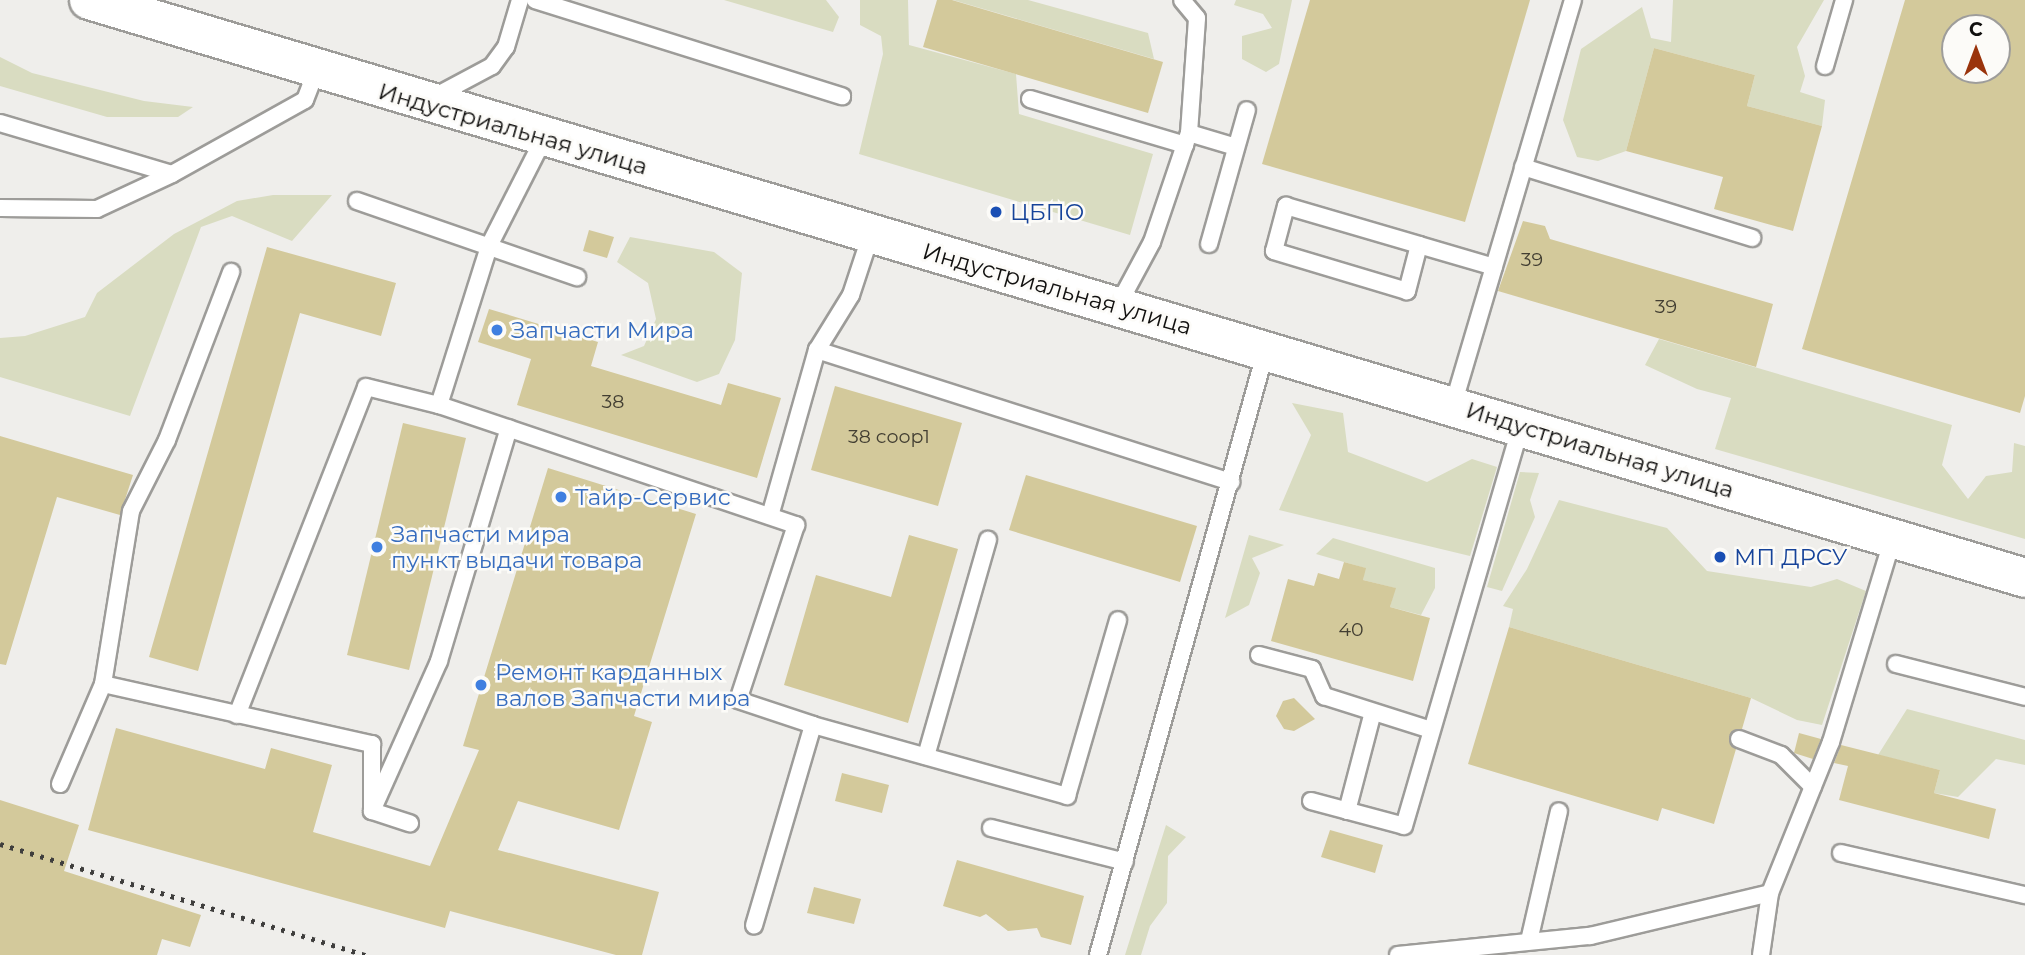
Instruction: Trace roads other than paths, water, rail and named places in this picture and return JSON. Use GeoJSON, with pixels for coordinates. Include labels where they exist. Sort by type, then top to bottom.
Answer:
{"type":"FeatureCollection","features":[{"type":"Feature","properties":{"kind":"main road","name":"Индустриальная улица"},"geometry":{"type":"LineString","coordinates":[[89,0],[316,71],[1453,405],[2025,578]]}},
{"type":"Feature","properties":{"kind":"lane"},"geometry":{"type":"LineString","coordinates":[[424,103],[492,66],[506,47],[520,0]]}},
{"type":"Feature","properties":{"kind":"lane"},"geometry":{"type":"LineString","coordinates":[[535,0],[842,96]]}},
{"type":"Feature","properties":{"kind":"lane"},"geometry":{"type":"LineString","coordinates":[[1117,307],[1152,242],[1187,139],[1197,18],[1182,0]]}},
{"type":"Feature","properties":{"kind":"lane"},"geometry":{"type":"LineString","coordinates":[[1453,405],[1573,0]]}},
{"type":"Feature","properties":{"kind":"lane"},"geometry":{"type":"LineString","coordinates":[[1825,66],[1844,0]]}},
{"type":"Feature","properties":{"kind":"lane"},"geometry":{"type":"LineString","coordinates":[[0,208],[97,209],[172,174],[305,100],[316,71]]}},
{"type":"Feature","properties":{"kind":"lane"},"geometry":{"type":"LineString","coordinates":[[1030,99],[1187,139],[1236,147]]}},
{"type":"Feature","properties":{"kind":"lane"},"geometry":{"type":"LineString","coordinates":[[1209,244],[1247,110]]}},
{"type":"Feature","properties":{"kind":"lane"},"geometry":{"type":"LineString","coordinates":[[0,123],[172,174]]}},
{"type":"Feature","properties":{"kind":"lane"},"geometry":{"type":"LineString","coordinates":[[439,405],[489,246],[544,138]]}},
{"type":"Feature","properties":{"kind":"lane"},"geometry":{"type":"LineString","coordinates":[[1524,167],[1752,238]]}},
{"type":"Feature","properties":{"kind":"lane"},"geometry":{"type":"LineString","coordinates":[[358,201],[577,277]]}},
{"type":"Feature","properties":{"kind":"lane"},"geometry":{"type":"LineString","coordinates":[[1419,245],[1407,291],[1274,251],[1286,206],[1419,245],[1494,267]]}},
{"type":"Feature","properties":{"kind":"lane"},"geometry":{"type":"LineString","coordinates":[[770,516],[817,351],[851,295],[871,234]]}},
{"type":"Feature","properties":{"kind":"lane"},"geometry":{"type":"LineString","coordinates":[[60,784],[103,684],[131,511],[167,440],[232,272]]}},
{"type":"Feature","properties":{"kind":"lane"},"geometry":{"type":"LineString","coordinates":[[817,351],[1231,482]]}},
{"type":"Feature","properties":{"kind":"lane"},"geometry":{"type":"LineString","coordinates":[[1098,955],[1266,351]]}},
{"type":"Feature","properties":{"kind":"lane"},"geometry":{"type":"LineString","coordinates":[[237,715],[366,387],[439,405],[796,525],[738,700],[813,725],[1067,796],[1118,620]]}},
{"type":"Feature","properties":{"kind":"lane"},"geometry":{"type":"LineString","coordinates":[[1311,801],[1404,826],[1521,426]]}},
{"type":"Feature","properties":{"kind":"lane"},"geometry":{"type":"LineString","coordinates":[[372,811],[439,661],[509,428]]}},
{"type":"Feature","properties":{"kind":"lane"},"geometry":{"type":"LineString","coordinates":[[1761,955],[1770,893],[1831,742],[1893,538]]}},
{"type":"Feature","properties":{"kind":"lane"},"geometry":{"type":"LineString","coordinates":[[926,756],[988,540]]}},
{"type":"Feature","properties":{"kind":"lane"},"geometry":{"type":"LineString","coordinates":[[1259,656],[1312,669],[1324,696],[1431,730]]}},
{"type":"Feature","properties":{"kind":"lane"},"geometry":{"type":"LineString","coordinates":[[1896,664],[2025,697]]}},
{"type":"Feature","properties":{"kind":"lane"},"geometry":{"type":"LineString","coordinates":[[103,684],[372,744],[372,811]]}},
{"type":"Feature","properties":{"kind":"lane"},"geometry":{"type":"LineString","coordinates":[[1347,811],[1373,712]]}},
{"type":"Feature","properties":{"kind":"lane"},"geometry":{"type":"LineString","coordinates":[[754,926],[813,725]]}},
{"type":"Feature","properties":{"kind":"lane"},"geometry":{"type":"LineString","coordinates":[[1739,739],[1782,755],[1813,787]]}},
{"type":"Feature","properties":{"kind":"lane"},"geometry":{"type":"LineString","coordinates":[[372,811],[410,823]]}},
{"type":"Feature","properties":{"kind":"lane"},"geometry":{"type":"LineString","coordinates":[[1529,941],[1559,811]]}},
{"type":"Feature","properties":{"kind":"lane"},"geometry":{"type":"LineString","coordinates":[[991,828],[1125,862]]}},
{"type":"Feature","properties":{"kind":"lane"},"geometry":{"type":"LineString","coordinates":[[1841,853],[2025,895]]}},
{"type":"Feature","properties":{"kind":"lane"},"geometry":{"type":"LineString","coordinates":[[1398,955],[1590,936],[1770,893]]}},
{"type":"Feature","properties":{"kind":"railway"},"geometry":{"type":"LineString","coordinates":[[0,844],[365,955]]}},
{"type":"Feature","properties":{"kind":"place","name":"ЦБПО"},"geometry":{"type":"Point","coordinates":[996,212]}},
{"type":"Feature","properties":{"kind":"place","name":"Запчасти Мира"},"geometry":{"type":"Point","coordinates":[497,330]}},
{"type":"Feature","properties":{"kind":"place","name":"Тайр-Сервис"},"geometry":{"type":"Point","coordinates":[561,497]}},
{"type":"Feature","properties":{"kind":"place","name":"Запчасти мира пункт выдачи товара"},"geometry":{"type":"Point","coordinates":[377,547]}},
{"type":"Feature","properties":{"kind":"place","name":"МП ДРСУ"},"geometry":{"type":"Point","coordinates":[1720,557]}},
{"type":"Feature","properties":{"kind":"place","name":"Ремонт карданных валов Запчасти мира"},"geometry":{"type":"Point","coordinates":[481,685]}}]}
